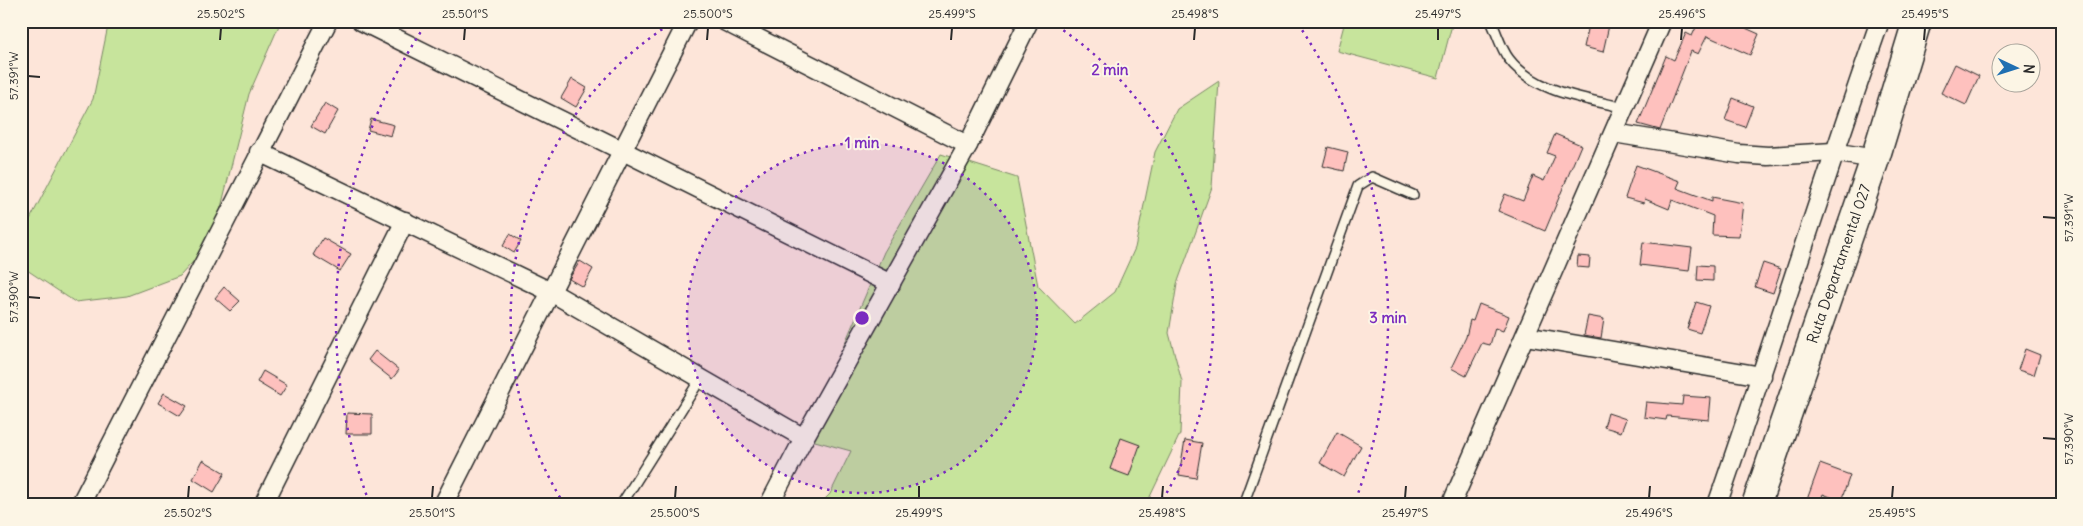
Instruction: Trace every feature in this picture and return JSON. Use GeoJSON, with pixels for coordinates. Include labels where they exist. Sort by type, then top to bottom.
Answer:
{"type":"FeatureCollection","features":[{"type":"Feature","properties":{"kind":"main road","name":"Ruta Departamental 027"},"geometry":{"type":"LineString","coordinates":[[1756,505],[1875,159],[1917,21]]}},
{"type":"Feature","properties":{"kind":"street"},"geometry":{"type":"LineString","coordinates":[[80,505],[259,152],[328,21]]}},
{"type":"Feature","properties":{"kind":"street"},"geometry":{"type":"LineString","coordinates":[[361,21],[892,284]]}},
{"type":"Feature","properties":{"kind":"street"},"geometry":{"type":"LineString","coordinates":[[443,505],[688,21]]}},
{"type":"Feature","properties":{"kind":"street"},"geometry":{"type":"LineString","coordinates":[[724,21],[968,145]]}},
{"type":"Feature","properties":{"kind":"street"},"geometry":{"type":"LineString","coordinates":[[770,505],[804,438],[892,284],[968,145],[1029,21]]}},
{"type":"Feature","properties":{"kind":"street"},"geometry":{"type":"LineString","coordinates":[[1451,505],[1662,21]]}},
{"type":"Feature","properties":{"kind":"street"},"geometry":{"type":"LineString","coordinates":[[1717,505],[1762,376],[1833,152],[1880,21]]}},
{"type":"Feature","properties":{"kind":"street"},"geometry":{"type":"LineString","coordinates":[[1614,133],[1739,154],[1768,156],[1833,152],[1875,159]]}},
{"type":"Feature","properties":{"kind":"street"},"geometry":{"type":"LineString","coordinates":[[259,152],[405,220],[551,292],[804,438]]}},
{"type":"Feature","properties":{"kind":"street"},"geometry":{"type":"LineString","coordinates":[[263,505],[405,220]]}},
{"type":"Feature","properties":{"kind":"street"},"geometry":{"type":"LineString","coordinates":[[1525,336],[1762,376]]}},
{"type":"Feature","properties":{"kind":"lane"},"geometry":{"type":"LineString","coordinates":[[1491,21],[1509,59],[1524,75],[1543,86],[1624,108]]}},
{"type":"Feature","properties":{"kind":"lane"},"geometry":{"type":"LineString","coordinates":[[1243,505],[1358,186],[1372,177],[1413,195]]}},
{"type":"Feature","properties":{"kind":"lane"},"geometry":{"type":"LineString","coordinates":[[622,505],[701,378]]}},
{"type":"Feature","properties":{"kind":"green space"},"geometry":{"type":"Polygon","coordinates":[[[109,21],[281,21],[249,94],[213,240],[180,276],[127,296],[75,302],[27,270],[28,223],[93,99],[109,21]]]}},
{"type":"Feature","properties":{"kind":"green space"},"geometry":{"type":"Polygon","coordinates":[[[1345,21],[1453,21],[1438,78],[1337,51],[1345,21]]]}},
{"type":"Feature","properties":{"kind":"green space"},"geometry":{"type":"Polygon","coordinates":[[[1219,81],[1212,187],[1177,284],[1169,333],[1182,382],[1180,434],[1146,505],[819,505],[830,494],[851,451],[804,438],[884,252],[941,154],[1017,178],[1038,286],[1075,324],[1115,292],[1135,248],[1155,152],[1177,109],[1219,81]]]}},
{"type":"Feature","properties":{"kind":"building"},"geometry":{"type":"Polygon","coordinates":[[[1590,21],[1610,21],[1603,52],[1584,47],[1590,21]]]}},
{"type":"Feature","properties":{"kind":"building"},"geometry":{"type":"Polygon","coordinates":[[[1699,21],[1730,21],[1759,34],[1750,55],[1707,36],[1698,54],[1691,51],[1660,130],[1638,124],[1666,56],[1674,60],[1686,33],[1692,36],[1699,21]]]}},
{"type":"Feature","properties":{"kind":"building"},"geometry":{"type":"Polygon","coordinates":[[[1955,64],[1979,76],[1966,105],[1941,93],[1955,64]]]}},
{"type":"Feature","properties":{"kind":"building"},"geometry":{"type":"Polygon","coordinates":[[[572,79],[587,88],[576,107],[561,98],[572,79]]]}},
{"type":"Feature","properties":{"kind":"building"},"geometry":{"type":"Polygon","coordinates":[[[1733,98],[1753,106],[1745,127],[1725,120],[1733,98]]]}},
{"type":"Feature","properties":{"kind":"building"},"geometry":{"type":"Polygon","coordinates":[[[325,103],[338,111],[325,134],[311,126],[325,103]]]}},
{"type":"Feature","properties":{"kind":"building"},"geometry":{"type":"Polygon","coordinates":[[[371,119],[394,125],[391,136],[368,130],[371,119]]]}},
{"type":"Feature","properties":{"kind":"building"},"geometry":{"type":"Polygon","coordinates":[[[1555,134],[1581,145],[1545,231],[1498,211],[1505,194],[1523,201],[1533,176],[1544,181],[1555,156],[1547,153],[1555,134]]]}},
{"type":"Feature","properties":{"kind":"building"},"geometry":{"type":"Polygon","coordinates":[[[1328,147],[1348,152],[1344,171],[1323,166],[1328,147]]]}},
{"type":"Feature","properties":{"kind":"building"},"geometry":{"type":"Polygon","coordinates":[[[1636,165],[1680,181],[1677,188],[1712,201],[1712,197],[1743,203],[1739,236],[1712,235],[1713,216],[1672,200],[1669,209],[1645,199],[1644,203],[1625,198],[1636,165]]]}},
{"type":"Feature","properties":{"kind":"building"},"geometry":{"type":"Polygon","coordinates":[[[510,234],[521,241],[514,253],[503,246],[510,234]]]}},
{"type":"Feature","properties":{"kind":"building"},"geometry":{"type":"Polygon","coordinates":[[[323,238],[351,254],[340,271],[313,255],[323,238]]]}},
{"type":"Feature","properties":{"kind":"building"},"geometry":{"type":"Polygon","coordinates":[[[1643,242],[1692,248],[1689,271],[1640,265],[1643,242]]]}},
{"type":"Feature","properties":{"kind":"building"},"geometry":{"type":"Polygon","coordinates":[[[1578,256],[1590,257],[1589,268],[1577,267],[1578,256]]]}},
{"type":"Feature","properties":{"kind":"building"},"geometry":{"type":"Polygon","coordinates":[[[580,261],[593,269],[583,287],[569,279],[580,261]]]}},
{"type":"Feature","properties":{"kind":"building"},"geometry":{"type":"Polygon","coordinates":[[[1763,263],[1781,269],[1773,293],[1755,287],[1763,263]]]}},
{"type":"Feature","properties":{"kind":"building"},"geometry":{"type":"Polygon","coordinates":[[[1698,265],[1713,266],[1713,281],[1697,280],[1698,265]]]}},
{"type":"Feature","properties":{"kind":"building"},"geometry":{"type":"Polygon","coordinates":[[[224,287],[240,301],[230,311],[215,298],[224,287]]]}},
{"type":"Feature","properties":{"kind":"building"},"geometry":{"type":"Polygon","coordinates":[[[1696,302],[1709,306],[1700,333],[1687,329],[1696,302]]]}},
{"type":"Feature","properties":{"kind":"building"},"geometry":{"type":"Polygon","coordinates":[[[1479,304],[1509,316],[1503,331],[1495,328],[1490,345],[1482,343],[1466,376],[1451,368],[1466,337],[1470,320],[1473,321],[1479,304]]]}},
{"type":"Feature","properties":{"kind":"building"},"geometry":{"type":"Polygon","coordinates":[[[1588,316],[1604,319],[1601,338],[1584,335],[1588,316]]]}},
{"type":"Feature","properties":{"kind":"building"},"geometry":{"type":"Polygon","coordinates":[[[2025,349],[2040,355],[2034,375],[2018,370],[2025,349]]]}},
{"type":"Feature","properties":{"kind":"building"},"geometry":{"type":"Polygon","coordinates":[[[375,351],[399,370],[392,379],[368,360],[375,351]]]}},
{"type":"Feature","properties":{"kind":"building"},"geometry":{"type":"Polygon","coordinates":[[[263,371],[287,385],[280,396],[257,382],[263,371]]]}},
{"type":"Feature","properties":{"kind":"building"},"geometry":{"type":"Polygon","coordinates":[[[164,393],[187,406],[180,416],[158,403],[164,393]]]}},
{"type":"Feature","properties":{"kind":"building"},"geometry":{"type":"Polygon","coordinates":[[[1683,396],[1711,398],[1709,420],[1667,416],[1666,420],[1644,417],[1646,402],[1682,405],[1683,396]]]}},
{"type":"Feature","properties":{"kind":"building"},"geometry":{"type":"Polygon","coordinates":[[[347,413],[372,414],[372,434],[346,434],[347,413]]]}},
{"type":"Feature","properties":{"kind":"building"},"geometry":{"type":"Polygon","coordinates":[[[1608,413],[1626,419],[1621,432],[1604,427],[1608,413]]]}},
{"type":"Feature","properties":{"kind":"building"},"geometry":{"type":"Polygon","coordinates":[[[1337,432],[1361,446],[1344,477],[1320,463],[1337,432]]]}},
{"type":"Feature","properties":{"kind":"building"},"geometry":{"type":"Polygon","coordinates":[[[1121,438],[1140,445],[1129,476],[1110,469],[1121,438]]]}},
{"type":"Feature","properties":{"kind":"building"},"geometry":{"type":"Polygon","coordinates":[[[1185,440],[1202,443],[1196,478],[1179,475],[1185,440]]]}},
{"type":"Feature","properties":{"kind":"building"},"geometry":{"type":"Polygon","coordinates":[[[203,460],[225,473],[214,492],[193,479],[203,460]]]}},
{"type":"Feature","properties":{"kind":"building"},"geometry":{"type":"Polygon","coordinates":[[[1820,464],[1850,475],[1841,501],[1823,494],[1819,505],[1805,505],[1820,464]]]}}]}
